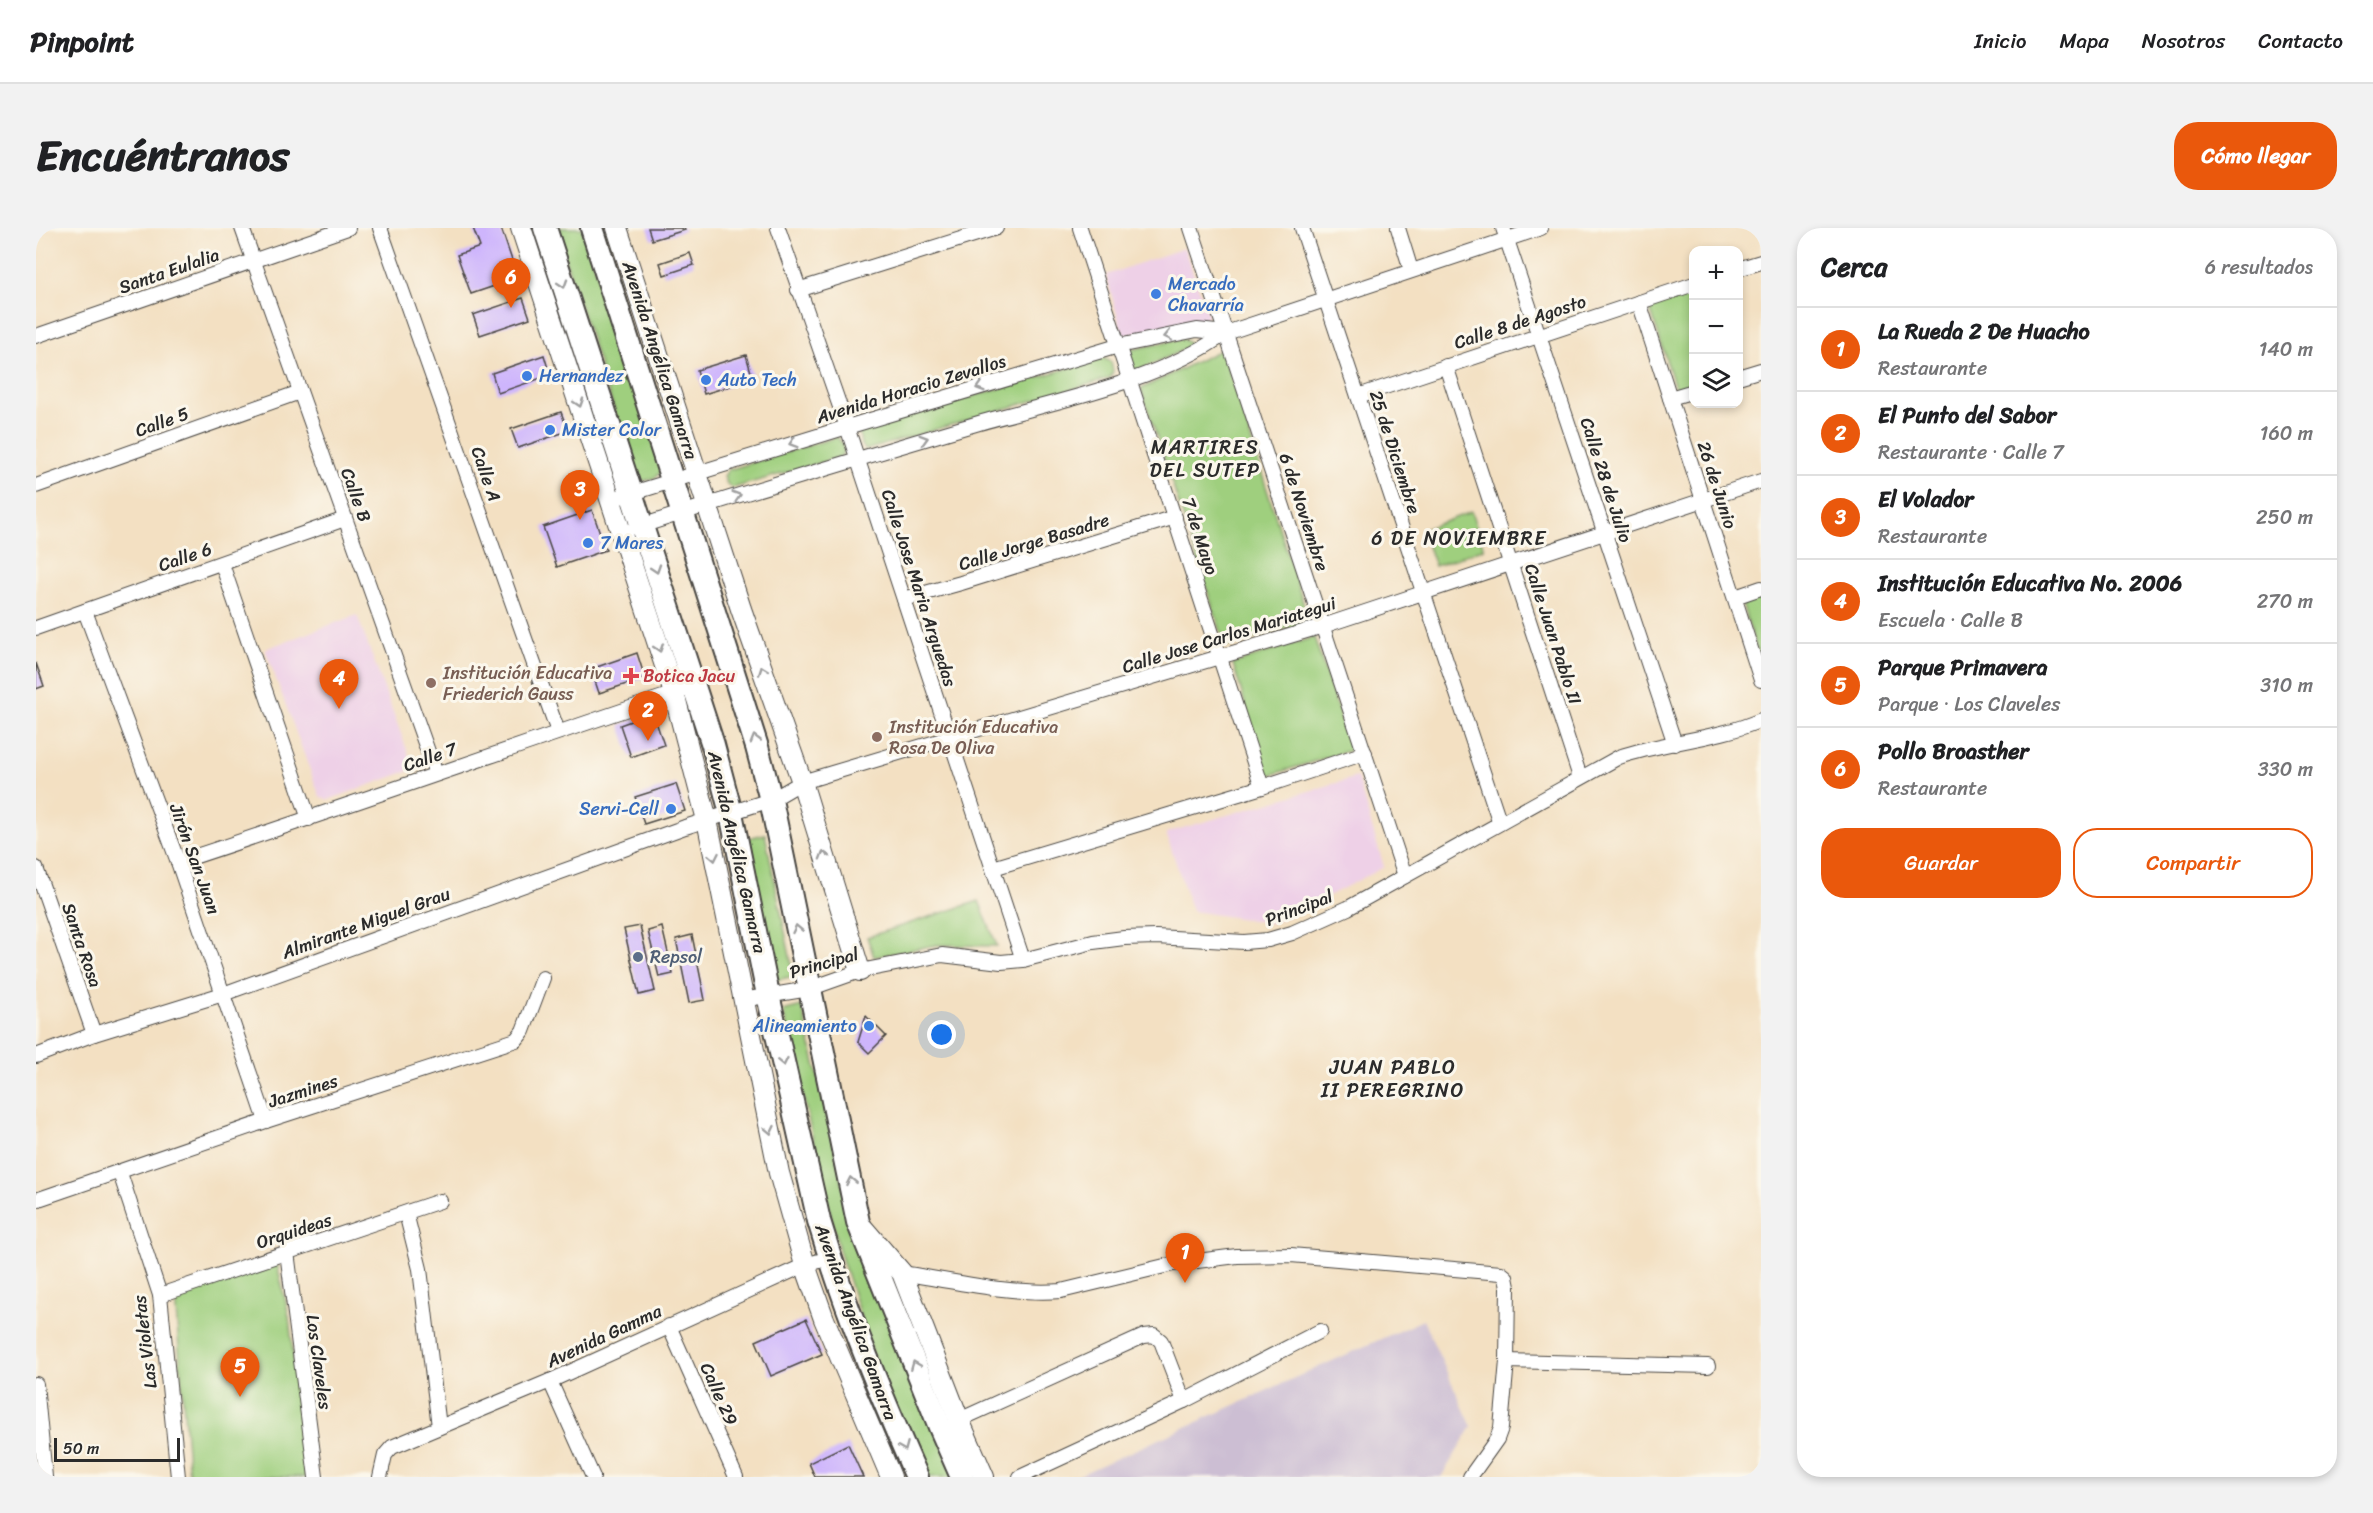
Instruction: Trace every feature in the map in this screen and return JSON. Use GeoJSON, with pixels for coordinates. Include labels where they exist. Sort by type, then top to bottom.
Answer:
{"type":"FeatureCollection","features":[{"type":"Feature","properties":{"kind":"main road","name":"Avenida Angélica Gamarra"},"geometry":{"type":"LineString","coordinates":[[521,228],[632,529],[695,686],[731,813],[768,996],[805,1162],[830,1258],[867,1358],[917,1477]]}},
{"type":"Feature","properties":{"kind":"main road","name":"Avenida Angélica Gamarra"},"geometry":{"type":"LineString","coordinates":[[545,228],[621,497]]}},
{"type":"Feature","properties":{"kind":"main road","name":"Avenida Angélica Gamarra"},"geometry":{"type":"LineString","coordinates":[[592,228],[744,701],[771,800],[858,1222],[939,1427],[962,1477]]}},
{"type":"Feature","properties":{"kind":"main road","name":"Avenida Angélica Gamarra"},"geometry":{"type":"LineString","coordinates":[[617,228],[802,782],[860,971]]}},
{"type":"Feature","properties":{"kind":"main road","name":"Avenida Angélica Gamarra"},"geometry":{"type":"LineString","coordinates":[[632,529],[707,820],[778,1173],[805,1265],[824,1319],[891,1477]]}},
{"type":"Feature","properties":{"kind":"main road","name":"Avenida Angélica Gamarra"},"geometry":{"type":"LineString","coordinates":[[858,1222],[902,1273],[959,1420],[984,1477]]}},
{"type":"Feature","properties":{"kind":"street","name":"Calle B"},"geometry":{"type":"LineString","coordinates":[[242,228],[436,774]]}},
{"type":"Feature","properties":{"kind":"street","name":"Santa Eulalia"},"geometry":{"type":"LineString","coordinates":[[36,336],[348,228]]}},
{"type":"Feature","properties":{"kind":"street","name":"Calle A"},"geometry":{"type":"LineString","coordinates":[[380,228],[558,732]]}},
{"type":"Feature","properties":{"kind":"street","name":"Calle Jose Maria Arguedas"},"geometry":{"type":"LineString","coordinates":[[778,228],[847,427],[1023,960]]}},
{"type":"Feature","properties":{"kind":"street"},"geometry":{"type":"LineString","coordinates":[[798,290],[996,228]]}},
{"type":"Feature","properties":{"kind":"street","name":"7 de Mayo"},"geometry":{"type":"LineString","coordinates":[[1080,228],[1262,787]]}},
{"type":"Feature","properties":{"kind":"street","name":"6 de Noviembre"},"geometry":{"type":"LineString","coordinates":[[1191,228],[1405,876]]}},
{"type":"Feature","properties":{"kind":"street","name":"25 de Diciembre"},"geometry":{"type":"LineString","coordinates":[[1302,228],[1500,823]]}},
{"type":"Feature","properties":{"kind":"street"},"geometry":{"type":"LineString","coordinates":[[1398,228],[1411,270]]}},
{"type":"Feature","properties":{"kind":"street","name":"Avenida Horacio Zevallos"},"geometry":{"type":"LineString","coordinates":[[632,529],[857,459],[1130,380],[1204,348],[1226,333],[1411,270],[1505,233],[1541,228]]}},
{"type":"Feature","properties":{"kind":"street","name":"Calle 28 de Julio"},"geometry":{"type":"LineString","coordinates":[[1505,233],[1675,744]]}},
{"type":"Feature","properties":{"kind":"street"},"geometry":{"type":"LineString","coordinates":[[1743,267],[1761,262]]}},
{"type":"Feature","properties":{"kind":"street","name":"Calle 8 de Agosto"},"geometry":{"type":"LineString","coordinates":[[1358,396],[1689,286]]}},
{"type":"Feature","properties":{"kind":"street","name":"26 de Junio"},"geometry":{"type":"LineString","coordinates":[[1639,302],[1761,680]]}},
{"type":"Feature","properties":{"kind":"street","name":"Avenida Horacio Zevallos"},"geometry":{"type":"LineString","coordinates":[[621,497],[1118,346],[1197,330],[1226,333]]}},
{"type":"Feature","properties":{"kind":"street","name":"Calle Juan Pablo II"},"geometry":{"type":"LineString","coordinates":[[1446,366],[1580,777]]}},
{"type":"Feature","properties":{"kind":"street"},"geometry":{"type":"LineString","coordinates":[[1743,375],[1761,370]]}},
{"type":"Feature","properties":{"kind":"street","name":"Calle 5"},"geometry":{"type":"LineString","coordinates":[[36,486],[300,392]]}},
{"type":"Feature","properties":{"kind":"street"},"geometry":{"type":"LineString","coordinates":[[1670,398],[1689,392]]}},
{"type":"Feature","properties":{"kind":"street","name":"Calle Jose Carlos Mariategui"},"geometry":{"type":"LineString","coordinates":[[707,820],[771,800],[802,782],[1323,626],[1761,481]]}},
{"type":"Feature","properties":{"kind":"street","name":"Calle Jorge Basadre"},"geometry":{"type":"LineString","coordinates":[[904,598],[961,583],[1175,517]]}},
{"type":"Feature","properties":{"kind":"street","name":"Calle 6"},"geometry":{"type":"LineString","coordinates":[[36,628],[345,519]]}},
{"type":"Feature","properties":{"kind":"street"},"geometry":{"type":"LineString","coordinates":[[222,564],[309,819]]}},
{"type":"Feature","properties":{"kind":"street"},"geometry":{"type":"LineString","coordinates":[[1735,597],[1761,588]]}},
{"type":"Feature","properties":{"kind":"street","name":"Jirón San Juan"},"geometry":{"type":"LineString","coordinates":[[85,611],[177,862],[266,1121]]}},
{"type":"Feature","properties":{"kind":"street","name":"Calle 7"},"geometry":{"type":"LineString","coordinates":[[177,862],[695,686]]}},
{"type":"Feature","properties":{"kind":"street","name":"Principal"},"geometry":{"type":"LineString","coordinates":[[742,1000],[809,989],[860,971],[942,955],[1001,962],[1023,960],[1094,942],[1125,938],[1156,937],[1244,942],[1268,940],[1292,933],[1348,908],[1619,757],[1644,748],[1718,735],[1761,720]]}},
{"type":"Feature","properties":{"kind":"street"},"geometry":{"type":"LineString","coordinates":[[993,868],[1262,787],[1365,753]]}},
{"type":"Feature","properties":{"kind":"street","name":"Almirante Miguel Grau"},"geometry":{"type":"LineString","coordinates":[[36,1056],[94,1034],[223,993],[707,820]]}},
{"type":"Feature","properties":{"kind":"street","name":"Santa Rosa"},"geometry":{"type":"LineString","coordinates":[[36,868],[94,1034]]}},
{"type":"Feature","properties":{"kind":"street","name":"Jazmines"},"geometry":{"type":"LineString","coordinates":[[36,1200],[266,1121],[516,1040],[523,1031],[543,978]]}},
{"type":"Feature","properties":{"kind":"street","name":"Las Violetas"},"geometry":{"type":"LineString","coordinates":[[120,1173],[160,1295],[178,1477]]}},
{"type":"Feature","properties":{"kind":"street","name":"Orquideas"},"geometry":{"type":"LineString","coordinates":[[160,1295],[440,1201]]}},
{"type":"Feature","properties":{"kind":"street"},"geometry":{"type":"LineString","coordinates":[[406,1213],[420,1269],[440,1426]]}},
{"type":"Feature","properties":{"kind":"street","name":"Los Claveles"},"geometry":{"type":"LineString","coordinates":[[287,1252],[316,1477]]}},
{"type":"Feature","properties":{"kind":"street"},"geometry":{"type":"LineString","coordinates":[[902,1273],[1019,1292],[1042,1293],[1060,1291],[1206,1258],[1291,1255],[1501,1273],[1506,1278],[1508,1287],[1507,1361],[1499,1433],[1470,1477]]}},
{"type":"Feature","properties":{"kind":"street","name":"Avenida Gamma"},"geometry":{"type":"LineString","coordinates":[[380,1477],[385,1455],[392,1447],[550,1381],[805,1265],[830,1258]]}},
{"type":"Feature","properties":{"kind":"street","name":"Calle 29"},"geometry":{"type":"LineString","coordinates":[[669,1326],[736,1477]]}},
{"type":"Feature","properties":{"kind":"street"},"geometry":{"type":"LineString","coordinates":[[1020,1477],[1184,1401],[1320,1331]]}},
{"type":"Feature","properties":{"kind":"street"},"geometry":{"type":"LineString","coordinates":[[959,1420],[1144,1336],[1154,1335],[1161,1341],[1184,1401]]}},
{"type":"Feature","properties":{"kind":"street"},"geometry":{"type":"LineString","coordinates":[[1507,1361],[1707,1366]]}},
{"type":"Feature","properties":{"kind":"street"},"geometry":{"type":"LineString","coordinates":[[550,1381],[593,1477]]}},
{"type":"Feature","properties":{"kind":"street"},"geometry":{"type":"LineString","coordinates":[[36,1384],[45,1477]]}},
{"type":"Feature","properties":{"kind":"shaded area","name":"Mercado Chavarría"},"geometry":{"type":"Polygon","coordinates":[[[1184,248],[1208,314],[1204,320],[1123,336],[1106,275],[1184,248]]]}},
{"type":"Feature","properties":{"kind":"shaded area"},"geometry":{"type":"Polygon","coordinates":[[[357,615],[414,769],[328,800],[320,797],[265,649],[357,615]]]}},
{"type":"Feature","properties":{"kind":"shaded area"},"geometry":{"type":"Polygon","coordinates":[[[1357,777],[1384,867],[1294,914],[1271,923],[1192,911],[1166,833],[1357,777]]]}},
{"type":"Feature","properties":{"kind":"shaded area"},"geometry":{"type":"Polygon","coordinates":[[[1423,1320],[1472,1427],[1441,1477],[1075,1477],[1423,1320]]]}},
{"type":"Feature","properties":{"kind":"green space"},"geometry":{"type":"Polygon","coordinates":[[[555,228],[582,228],[662,471],[651,479],[637,480],[555,228]]]}},
{"type":"Feature","properties":{"kind":"green space"},"geometry":{"type":"Polygon","coordinates":[[[1689,293],[1689,387],[1676,391],[1649,305],[1689,293]]]}},
{"type":"Feature","properties":{"kind":"green space"},"geometry":{"type":"Polygon","coordinates":[[[1182,339],[1190,343],[1185,349],[1131,374],[1125,351],[1182,339]]]}},
{"type":"Feature","properties":{"kind":"green space"},"geometry":{"type":"Polygon","coordinates":[[[1222,349],[1309,621],[1226,647],[1141,389],[1222,349]]]}},
{"type":"Feature","properties":{"kind":"green space"},"geometry":{"type":"Polygon","coordinates":[[[1103,358],[1111,362],[1113,371],[1110,378],[866,450],[861,445],[859,430],[1103,358]]]}},
{"type":"Feature","properties":{"kind":"green space"},"geometry":{"type":"Polygon","coordinates":[[[837,437],[844,451],[840,457],[733,488],[727,484],[724,476],[728,470],[837,437]]]}},
{"type":"Feature","properties":{"kind":"green space"},"geometry":{"type":"Polygon","coordinates":[[[1471,512],[1484,548],[1435,566],[1422,530],[1471,512]]]}},
{"type":"Feature","properties":{"kind":"green space"},"geometry":{"type":"Polygon","coordinates":[[[1761,597],[1761,663],[1742,604],[1761,597]]]}},
{"type":"Feature","properties":{"kind":"green space"},"geometry":{"type":"Polygon","coordinates":[[[1314,637],[1351,750],[1267,776],[1233,664],[1314,637]]]}},
{"type":"Feature","properties":{"kind":"green space"},"geometry":{"type":"Polygon","coordinates":[[[765,834],[794,976],[772,981],[744,839],[765,834]]]}},
{"type":"Feature","properties":{"kind":"green space"},"geometry":{"type":"Polygon","coordinates":[[[979,901],[997,946],[936,945],[874,957],[867,937],[979,901]]]}},
{"type":"Feature","properties":{"kind":"green space"},"geometry":{"type":"Polygon","coordinates":[[[802,1006],[849,1213],[955,1477],[925,1477],[878,1371],[839,1250],[783,1011],[802,1006]]]}},
{"type":"Feature","properties":{"kind":"green space"},"geometry":{"type":"Polygon","coordinates":[[[277,1264],[289,1316],[306,1477],[189,1477],[175,1297],[277,1264]]]}},
{"type":"Feature","properties":{"kind":"building"},"geometry":{"type":"Polygon","coordinates":[[[473,228],[501,228],[518,278],[471,294],[457,255],[480,247],[473,228]]]}},
{"type":"Feature","properties":{"kind":"building"},"geometry":{"type":"Polygon","coordinates":[[[648,228],[684,228],[685,230],[652,240],[648,228]]]}},
{"type":"Feature","properties":{"kind":"building"},"geometry":{"type":"Polygon","coordinates":[[[690,253],[694,265],[664,275],[660,263],[690,253]]]}},
{"type":"Feature","properties":{"kind":"building"},"geometry":{"type":"Polygon","coordinates":[[[523,298],[530,318],[480,335],[473,315],[523,298]]]}},
{"type":"Feature","properties":{"kind":"building"},"geometry":{"type":"Polygon","coordinates":[[[544,355],[550,375],[498,393],[492,373],[544,355]]]}},
{"type":"Feature","properties":{"kind":"building"},"geometry":{"type":"Polygon","coordinates":[[[746,355],[753,379],[704,394],[697,370],[746,355]]]}},
{"type":"Feature","properties":{"kind":"building"},"geometry":{"type":"Polygon","coordinates":[[[561,412],[568,431],[518,448],[511,429],[561,412]]]}},
{"type":"Feature","properties":{"kind":"building"},"geometry":{"type":"Polygon","coordinates":[[[592,510],[606,550],[557,567],[543,527],[592,510]]]}},
{"type":"Feature","properties":{"kind":"building"},"geometry":{"type":"Polygon","coordinates":[[[637,653],[645,678],[599,693],[591,669],[637,653]]]}},
{"type":"Feature","properties":{"kind":"building"},"geometry":{"type":"Polygon","coordinates":[[[36,663],[44,686],[36,689],[36,663]]]}},
{"type":"Feature","properties":{"kind":"building"},"geometry":{"type":"Polygon","coordinates":[[[653,713],[664,745],[631,757],[620,725],[653,713]]]}},
{"type":"Feature","properties":{"kind":"building"},"geometry":{"type":"Polygon","coordinates":[[[676,784],[685,811],[644,824],[635,797],[676,784]]]}},
{"type":"Feature","properties":{"kind":"building"},"geometry":{"type":"Polygon","coordinates":[[[640,926],[655,991],[639,995],[624,929],[640,926]]]}},
{"type":"Feature","properties":{"kind":"building"},"geometry":{"type":"Polygon","coordinates":[[[662,927],[673,974],[659,977],[648,931],[662,927]]]}},
{"type":"Feature","properties":{"kind":"building"},"geometry":{"type":"Polygon","coordinates":[[[692,935],[705,1000],[689,1003],[676,939],[692,935]]]}},
{"type":"Feature","properties":{"kind":"building","name":"Alineamiento"},"geometry":{"type":"Polygon","coordinates":[[[866,1016],[886,1036],[869,1053],[858,1042],[866,1016]]]}},
{"type":"Feature","properties":{"kind":"building"},"geometry":{"type":"Polygon","coordinates":[[[806,1319],[822,1354],[771,1376],[756,1341],[806,1319]]]}},
{"type":"Feature","properties":{"kind":"building"},"geometry":{"type":"Polygon","coordinates":[[[848,1444],[863,1477],[815,1477],[809,1463],[848,1444]]]}},
{"type":"Feature","properties":{"kind":"place","name":"Mercado Chavarría"},"geometry":{"type":"Point","coordinates":[1156,294]}},
{"type":"Feature","properties":{"kind":"place","name":"Pollo Broasther"},"geometry":{"type":"Point","coordinates":[511,308]}},
{"type":"Feature","properties":{"kind":"place","name":"Hernandez"},"geometry":{"type":"Point","coordinates":[527,376]}},
{"type":"Feature","properties":{"kind":"place","name":"Auto Tech"},"geometry":{"type":"Point","coordinates":[706,380]}},
{"type":"Feature","properties":{"kind":"place","name":"Mister Color"},"geometry":{"type":"Point","coordinates":[550,430]}},
{"type":"Feature","properties":{"kind":"place","name":"El Volador"},"geometry":{"type":"Point","coordinates":[580,520]}},
{"type":"Feature","properties":{"kind":"place","name":"7 Mares"},"geometry":{"type":"Point","coordinates":[588,543]}},
{"type":"Feature","properties":{"kind":"place","name":"Botica Jacu"},"geometry":{"type":"Point","coordinates":[631,676]}},
{"type":"Feature","properties":{"kind":"place","name":"Institución Educativa Friederich Gauss"},"geometry":{"type":"Point","coordinates":[431,683]}},
{"type":"Feature","properties":{"kind":"place","name":"Institución Educativa No. 2006"},"geometry":{"type":"Point","coordinates":[339,709]}},
{"type":"Feature","properties":{"kind":"place","name":"Institución Educativa Rosa De Oliva"},"geometry":{"type":"Point","coordinates":[877,737]}},
{"type":"Feature","properties":{"kind":"place","name":"El Punto del Sabor"},"geometry":{"type":"Point","coordinates":[648,741]}},
{"type":"Feature","properties":{"kind":"place","name":"Servi-Cell"},"geometry":{"type":"Point","coordinates":[671,809]}},
{"type":"Feature","properties":{"kind":"place","name":"Repsol"},"geometry":{"type":"Point","coordinates":[638,957]}},
{"type":"Feature","properties":{"kind":"place","name":"Alineamiento"},"geometry":{"type":"Point","coordinates":[869,1026]}},
{"type":"Feature","properties":{"kind":"place","name":"La Rueda 2 De Huacho"},"geometry":{"type":"Point","coordinates":[1185,1283]}},
{"type":"Feature","properties":{"kind":"place","name":"Parque Primavera"},"geometry":{"type":"Point","coordinates":[240,1397]}},
{"type":"Feature","properties":{"kind":"district","name":"MARTIRES DEL SUTEP"},"geometry":{"type":"Point","coordinates":[1205,458]}},
{"type":"Feature","properties":{"kind":"district","name":"6 DE NOVIEMBRE"},"geometry":{"type":"Point","coordinates":[1459,538]}},
{"type":"Feature","properties":{"kind":"district","name":"JUAN PABLO II PEREGRINO"},"geometry":{"type":"Point","coordinates":[1393,1078]}}]}
